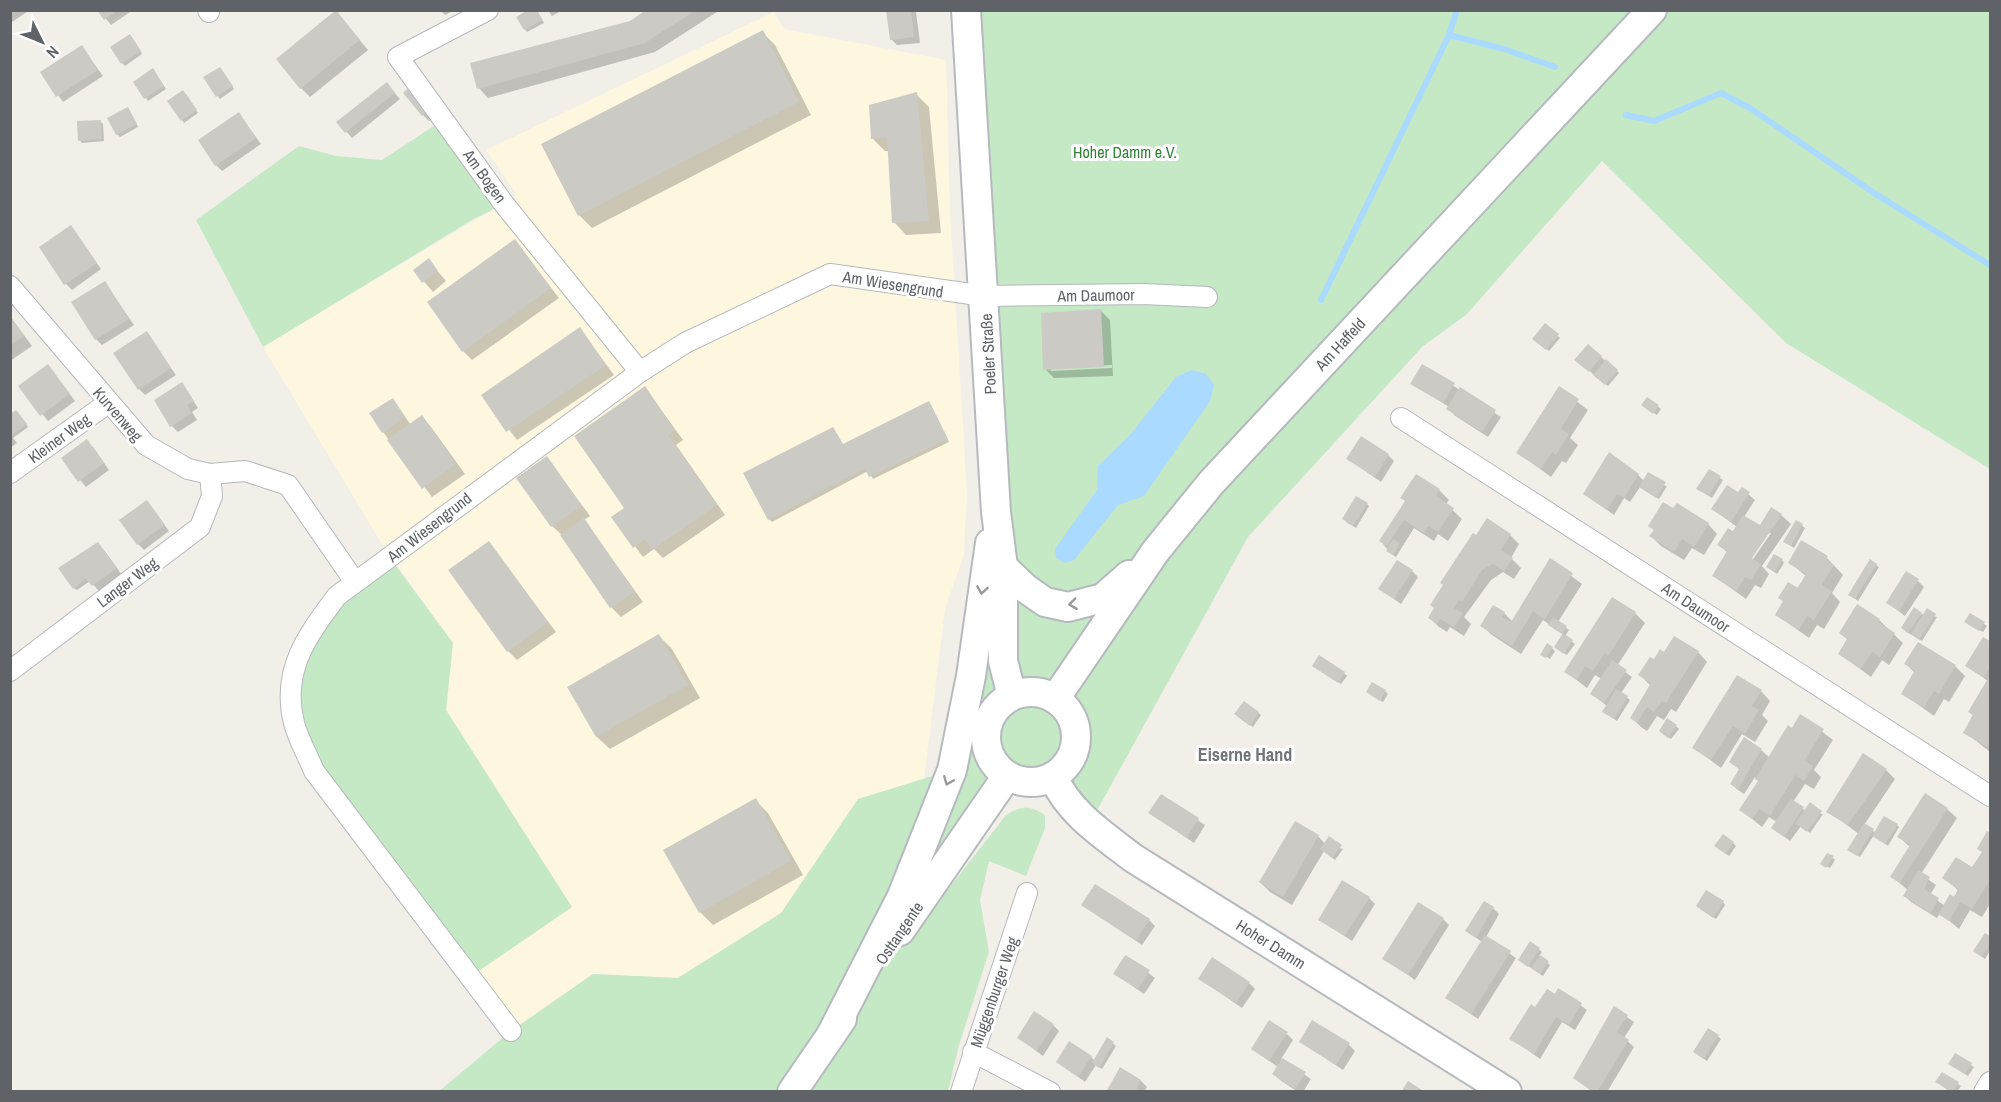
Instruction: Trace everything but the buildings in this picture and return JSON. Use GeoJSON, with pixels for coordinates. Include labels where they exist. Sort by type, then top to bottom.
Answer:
{"type":"FeatureCollection","features":[{"type":"Feature","properties":{"kind":"main road","name":"Poeler Straße"},"geometry":{"type":"LineString","coordinates":[[966,10],[985,296],[996,512],[1003,567],[1003,662],[1012,696]]}},
{"type":"Feature","properties":{"kind":"main road","name":"Am Haffeld"},"geometry":{"type":"LineString","coordinates":[[1055,699],[1155,552],[1211,483],[1652,10]]}},
{"type":"Feature","properties":{"kind":"main road"},"geometry":{"type":"LineString","coordinates":[[832,1033],[902,896],[952,770],[971,676],[982,589],[996,512]]}},
{"type":"Feature","properties":{"kind":"main road"},"geometry":{"type":"LineString","coordinates":[[1003,567],[1025,588],[1045,602],[1068,607],[1103,598],[1155,552]]}},
{"type":"Feature","properties":{"kind":"main road"},"geometry":{"type":"LineString","coordinates":[[1030,692],[1044,694],[1055,699],[1068,712],[1074,726],[1076,740],[1065,768],[1053,777],[1039,782],[1024,782],[1007,776],[998,769],[990,757],[986,742],[986,728],[992,714],[1002,702],[1012,696],[1030,692]]}},
{"type":"Feature","properties":{"kind":"main road","name":"Osttangente"},"geometry":{"type":"LineString","coordinates":[[792,1092],[1007,776]]}},
{"type":"Feature","properties":{"kind":"main road","name":"Hoher Damm"},"geometry":{"type":"LineString","coordinates":[[1053,777],[1071,808],[1089,825],[1133,858],[1507,1092]]}},
{"type":"Feature","properties":{"kind":"street","name":"Am Bogen"},"geometry":{"type":"LineString","coordinates":[[488,10],[398,57],[504,204],[640,372]]}},
{"type":"Feature","properties":{"kind":"street","name":"Am Wiesengrund"},"geometry":{"type":"LineString","coordinates":[[511,1031],[314,771],[294,723],[290,677],[309,632],[337,596],[355,582],[640,372],[695,338],[830,274],[985,296]]}},
{"type":"Feature","properties":{"kind":"street","name":"Kurvenweg"},"geometry":{"type":"LineString","coordinates":[[10,286],[146,445],[188,469],[210,474],[245,471],[288,485],[355,582]]}},
{"type":"Feature","properties":{"kind":"street","name":"Am Daumoor"},"geometry":{"type":"LineString","coordinates":[[985,296],[1144,294],[1207,297]]}},
{"type":"Feature","properties":{"kind":"street","name":"Kleiner Weg"},"geometry":{"type":"LineString","coordinates":[[10,473],[108,403]]}},
{"type":"Feature","properties":{"kind":"street","name":"Am Daumoor"},"geometry":{"type":"LineString","coordinates":[[1401,418],[1990,796]]}},
{"type":"Feature","properties":{"kind":"street","name":"Langer Weg"},"geometry":{"type":"LineString","coordinates":[[10,670],[200,527],[212,496],[210,474]]}},
{"type":"Feature","properties":{"kind":"street","name":"Müggenburger Weg"},"geometry":{"type":"LineString","coordinates":[[962,1092],[973,1052],[1027,893]]}},
{"type":"Feature","properties":{"kind":"street"},"geometry":{"type":"LineString","coordinates":[[973,1052],[1050,1092]]}},
{"type":"Feature","properties":{"kind":"street"},"geometry":{"type":"LineString","coordinates":[[1984,1092],[1990,1082]]}},
{"type":"Feature","properties":{"kind":"shaded area"},"geometry":{"type":"Polygon","coordinates":[[[774,12],[784,29],[946,60],[950,212],[967,493],[964,554],[945,609],[924,779],[858,799],[781,913],[677,978],[593,974],[511,1031],[470,977],[572,907],[446,710],[453,643],[382,544],[263,347],[517,195],[486,150],[774,12]]]}},
{"type":"Feature","properties":{"kind":"green space","name":"Hoher Damm e.V."},"geometry":{"type":"Polygon","coordinates":[[[966,11],[1990,11],[1990,469],[1786,343],[1602,161],[1466,315],[1423,346],[1248,537],[1089,825],[1048,787],[1030,790],[1005,780],[918,928],[1006,815],[1026,808],[1045,815],[1045,828],[1026,876],[989,861],[980,900],[989,952],[959,1045],[948,1091],[438,1092],[511,1031],[593,974],[678,978],[781,913],[858,799],[952,770],[996,512],[966,11]]]}},
{"type":"Feature","properties":{"kind":"green space"},"geometry":{"type":"Polygon","coordinates":[[[443,120],[504,204],[472,220],[263,347],[196,220],[299,146],[336,156],[382,160],[443,120]]]}},
{"type":"Feature","properties":{"kind":"green space"},"geometry":{"type":"Polygon","coordinates":[[[390,558],[453,643],[446,710],[572,907],[470,977],[314,771],[294,723],[309,632],[390,558]]]}},
{"type":"Feature","properties":{"kind":"water"},"geometry":{"type":"Polygon","coordinates":[[[1192,370],[1206,374],[1214,385],[1210,401],[1144,496],[1118,505],[1074,560],[1064,563],[1056,557],[1055,549],[1097,490],[1098,466],[1130,435],[1176,377],[1192,370]]]}},
{"type":"Feature","properties":{"kind":"waterway"},"geometry":{"type":"LineString","coordinates":[[1321,300],[1449,35],[1457,10]]}},
{"type":"Feature","properties":{"kind":"waterway"},"geometry":{"type":"LineString","coordinates":[[1449,35],[1504,49],[1555,67]]}},
{"type":"Feature","properties":{"kind":"waterway"},"geometry":{"type":"LineString","coordinates":[[1626,115],[1654,121],[1721,93],[1750,108],[1874,193],[1990,265]]}},
{"type":"Feature","properties":{"kind":"district","name":"Eiserne Hand"},"geometry":{"type":"Point","coordinates":[1245,755]}}]}
